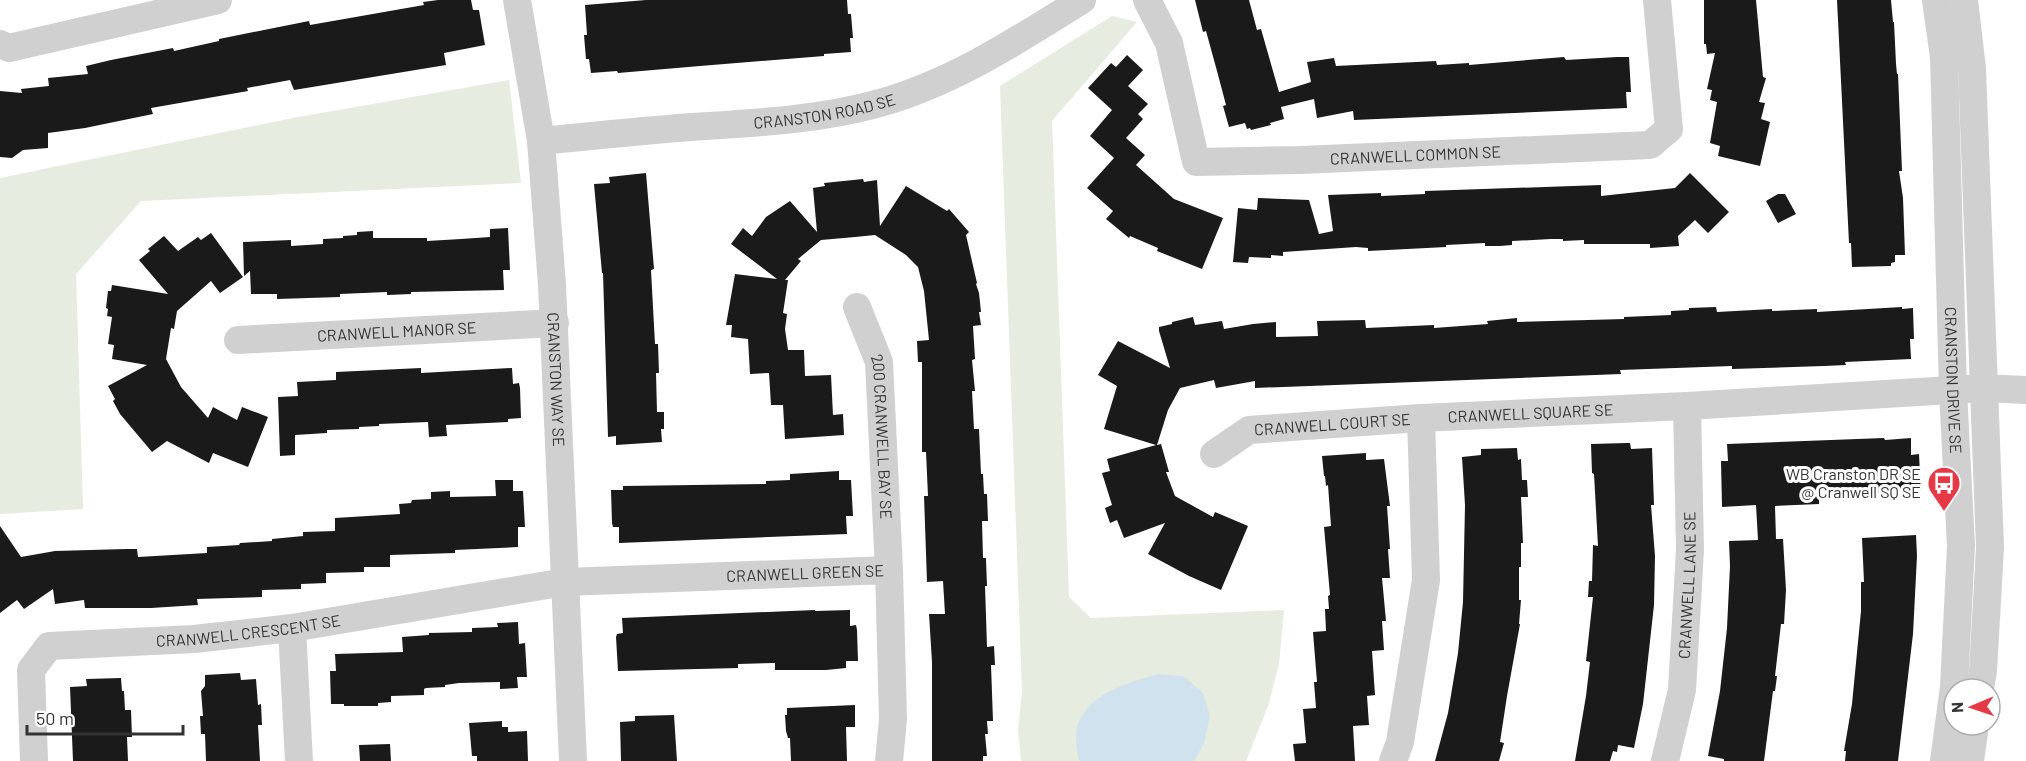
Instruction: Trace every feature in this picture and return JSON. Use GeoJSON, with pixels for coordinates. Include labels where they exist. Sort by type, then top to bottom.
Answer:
{"type":"FeatureCollection","features":[{"type":"Feature","properties":{"kind":"street"},"geometry":{"type":"LineString","coordinates":[[0,45],[9,48],[218,0]]}},
{"type":"Feature","properties":{"kind":"street","name":"CRANSTON WAY SE"},"geometry":{"type":"LineString","coordinates":[[517,0],[541,141],[555,323],[573,761]]}},
{"type":"Feature","properties":{"kind":"street","name":"CRANSTON ROAD SE"},"geometry":{"type":"LineString","coordinates":[[541,141],[798,119],[880,103],[944,79],[976,64],[1083,0]]}},
{"type":"Feature","properties":{"kind":"street","name":"CRANWELL COMMON SE"},"geometry":{"type":"LineString","coordinates":[[1147,0],[1169,43],[1196,162],[1301,160],[1650,145],[1669,129],[1657,0]]}},
{"type":"Feature","properties":{"kind":"street","name":"CRANSTON DRIVE SE"},"geometry":{"type":"LineString","coordinates":[[1936,0],[1944,57],[1953,391],[1961,546],[1954,687],[1944,761]]}},
{"type":"Feature","properties":{"kind":"street","name":"CRANSTON DRIVE SE"},"geometry":{"type":"LineString","coordinates":[[1964,0],[1972,69],[1990,548],[1982,677]]}},
{"type":"Feature","properties":{"kind":"street","name":"200 CRANWELL BAY SE"},"geometry":{"type":"LineString","coordinates":[[857,307],[879,362],[889,570]]}},
{"type":"Feature","properties":{"kind":"street","name":"CRANWELL MANOR SE"},"geometry":{"type":"LineString","coordinates":[[238,340],[555,323]]}},
{"type":"Feature","properties":{"kind":"street","name":"CRANWELL SQUARE SE"},"geometry":{"type":"LineString","coordinates":[[1421,418],[1687,406],[1984,388],[2026,390]]}},
{"type":"Feature","properties":{"kind":"street","name":"CRANWELL LANE SE"},"geometry":{"type":"LineString","coordinates":[[1665,761],[1682,690],[1690,550],[1687,406]]}},
{"type":"Feature","properties":{"kind":"street"},"geometry":{"type":"LineString","coordinates":[[1393,761],[1400,742],[1426,580],[1421,418]]}},
{"type":"Feature","properties":{"kind":"street","name":"CRANWELL COURT SE"},"geometry":{"type":"LineString","coordinates":[[1214,454],[1249,430],[1421,418]]}},
{"type":"Feature","properties":{"kind":"street","name":"CRANWELL GREEN SE"},"geometry":{"type":"LineString","coordinates":[[565,582],[889,570],[893,719],[890,761]]}},
{"type":"Feature","properties":{"kind":"street","name":"CRANWELL CRESCENT SE"},"geometry":{"type":"LineString","coordinates":[[34,761],[31,670],[50,646],[194,639],[292,627],[565,582]]}},
{"type":"Feature","properties":{"kind":"street"},"geometry":{"type":"LineString","coordinates":[[292,627],[299,761]]}},
{"type":"Feature","properties":{"kind":"street"},"geometry":{"type":"LineString","coordinates":[[1970,761],[1973,737]]}},
{"type":"Feature","properties":{"kind":"shaded area"},"geometry":{"type":"Polygon","coordinates":[[[1112,16],[1137,22],[1052,121],[1069,597],[1091,618],[1284,610],[1279,664],[1268,706],[1246,761],[1021,761],[1018,731],[1022,691],[1000,86],[1112,16]]]}},
{"type":"Feature","properties":{"kind":"shaded area"},"geometry":{"type":"Polygon","coordinates":[[[509,80],[521,183],[141,201],[76,274],[83,509],[0,514],[0,178],[293,118],[509,80]]]}},
{"type":"Feature","properties":{"kind":"water"},"geometry":{"type":"Polygon","coordinates":[[[1159,674],[1183,676],[1203,693],[1210,716],[1204,743],[1194,761],[1079,761],[1076,742],[1077,728],[1084,713],[1092,704],[1112,690],[1159,674]]]}},
{"type":"Feature","properties":{"kind":"building"},"geometry":{"type":"Polygon","coordinates":[[[471,0],[473,10],[479,10],[485,45],[444,53],[446,65],[294,90],[290,80],[247,88],[248,91],[151,108],[153,114],[48,133],[48,148],[23,150],[12,158],[0,157],[0,91],[22,93],[21,89],[49,86],[48,78],[88,74],[86,66],[111,60],[173,48],[174,51],[219,41],[219,39],[309,21],[310,25],[424,5],[423,2],[471,0]]]}},
{"type":"Feature","properties":{"kind":"building"},"geometry":{"type":"Polygon","coordinates":[[[646,0],[847,0],[853,38],[850,38],[851,52],[618,73],[617,71],[591,73],[589,59],[586,59],[585,5],[646,0]]]}},
{"type":"Feature","properties":{"kind":"building"},"geometry":{"type":"Polygon","coordinates":[[[1195,0],[1249,0],[1257,30],[1261,29],[1279,92],[1311,82],[1307,62],[1334,58],[1336,66],[1436,61],[1437,65],[1469,63],[1469,65],[1564,57],[1566,60],[1629,57],[1631,92],[1626,92],[1627,108],[1354,120],[1353,111],[1317,118],[1314,99],[1281,107],[1284,119],[1270,123],[1271,125],[1251,130],[1247,129],[1245,123],[1229,127],[1217,71],[1206,31],[1203,32],[1195,0]]]}},
{"type":"Feature","properties":{"kind":"building"},"geometry":{"type":"Polygon","coordinates":[[[1704,0],[1756,0],[1763,77],[1766,78],[1759,102],[1765,103],[1761,119],[1770,122],[1760,166],[1718,156],[1720,146],[1710,143],[1717,102],[1710,100],[1712,90],[1707,89],[1715,53],[1707,54],[1706,44],[1704,44],[1704,0]]]}},
{"type":"Feature","properties":{"kind":"building"},"geometry":{"type":"Polygon","coordinates":[[[1837,0],[1891,0],[1898,74],[1902,171],[1899,171],[1903,198],[1905,255],[1895,255],[1895,262],[1891,263],[1891,266],[1852,267],[1837,0]]]}},
{"type":"Feature","properties":{"kind":"building"},"geometry":{"type":"Polygon","coordinates":[[[1127,55],[1143,70],[1128,86],[1148,104],[1138,114],[1143,119],[1126,138],[1145,155],[1136,165],[1174,199],[1223,218],[1202,269],[1157,251],[1158,248],[1130,236],[1129,238],[1106,219],[1113,211],[1087,188],[1114,158],[1090,136],[1112,110],[1088,88],[1111,63],[1116,67],[1127,55]]]}},
{"type":"Feature","properties":{"kind":"building"},"geometry":{"type":"Polygon","coordinates":[[[646,173],[654,269],[651,270],[655,344],[658,344],[657,412],[664,412],[664,429],[661,429],[662,442],[616,445],[616,436],[608,437],[603,273],[594,184],[610,183],[609,177],[646,173]]]}},
{"type":"Feature","properties":{"kind":"building"},"geometry":{"type":"Polygon","coordinates":[[[1690,173],[1729,212],[1708,233],[1695,220],[1678,236],[1679,246],[1650,248],[1650,244],[1584,244],[1584,240],[1551,239],[1512,241],[1512,245],[1500,246],[1485,246],[1485,243],[1368,251],[1368,248],[1356,247],[1283,252],[1283,256],[1271,255],[1271,258],[1249,257],[1248,263],[1233,262],[1238,208],[1257,210],[1258,198],[1309,200],[1319,234],[1333,231],[1328,195],[1381,193],[1381,196],[1425,194],[1425,191],[1601,185],[1601,196],[1675,188],[1690,173]]]}},
{"type":"Feature","properties":{"kind":"building"},"geometry":{"type":"Polygon","coordinates":[[[863,179],[864,182],[877,180],[880,226],[906,186],[947,211],[949,209],[969,232],[966,235],[981,312],[979,312],[981,325],[973,326],[975,359],[972,360],[975,391],[972,391],[974,429],[979,429],[981,474],[983,474],[984,494],[987,494],[988,521],[982,521],[983,558],[986,558],[987,647],[994,646],[995,665],[991,665],[993,721],[987,721],[988,734],[985,734],[987,756],[983,756],[983,761],[932,761],[932,662],[929,614],[945,614],[943,581],[927,582],[924,496],[928,496],[926,452],[922,452],[922,362],[918,362],[917,341],[929,340],[924,291],[918,267],[906,255],[875,235],[821,240],[798,259],[801,261],[785,280],[788,280],[783,313],[787,314],[785,329],[788,350],[804,350],[805,376],[831,375],[833,415],[843,414],[844,435],[785,439],[783,405],[771,405],[769,373],[750,374],[748,339],[731,337],[732,325],[726,325],[735,274],[777,279],[731,244],[743,228],[752,236],[766,217],[790,201],[817,232],[813,188],[825,186],[824,183],[863,179]]]}},
{"type":"Feature","properties":{"kind":"building"},"geometry":{"type":"Polygon","coordinates":[[[1778,194],[1785,194],[1796,214],[1778,223],[1766,201],[1778,194]]]}},
{"type":"Feature","properties":{"kind":"building"},"geometry":{"type":"Polygon","coordinates":[[[508,228],[510,270],[503,270],[504,290],[411,292],[411,294],[387,295],[387,292],[340,294],[340,297],[277,299],[277,294],[251,294],[250,271],[244,276],[243,242],[291,240],[291,246],[323,244],[323,239],[343,238],[343,236],[357,235],[357,232],[373,231],[373,238],[427,238],[427,241],[490,237],[490,229],[508,228]]]}},
{"type":"Feature","properties":{"kind":"building"},"geometry":{"type":"Polygon","coordinates":[[[211,233],[243,277],[220,293],[211,281],[177,311],[174,329],[171,328],[166,359],[181,387],[208,418],[213,407],[237,420],[242,407],[268,417],[248,467],[213,453],[209,463],[167,441],[152,452],[120,414],[108,386],[147,365],[112,359],[114,345],[108,344],[112,317],[107,316],[108,309],[106,308],[108,291],[111,291],[112,285],[168,294],[139,260],[164,236],[178,251],[198,237],[201,240],[211,233]]]}},
{"type":"Feature","properties":{"kind":"building"},"geometry":{"type":"Polygon","coordinates":[[[1716,307],[1717,312],[1817,309],[1817,312],[1913,308],[1914,339],[1910,339],[1911,359],[1845,362],[1846,365],[1824,366],[1732,369],[1732,366],[1620,370],[1621,374],[1255,388],[1255,381],[1216,388],[1214,380],[1180,388],[1168,410],[1157,445],[1161,444],[1169,472],[1166,472],[1175,496],[1213,517],[1215,512],[1248,526],[1221,590],[1148,554],[1165,523],[1124,538],[1117,520],[1110,523],[1105,508],[1112,505],[1102,473],[1110,471],[1107,459],[1156,445],[1104,429],[1117,386],[1098,375],[1118,341],[1170,368],[1159,327],[1193,317],[1195,325],[1222,321],[1224,329],[1276,322],[1276,337],[1318,336],[1317,321],[1365,320],[1366,328],[1434,325],[1434,328],[1488,324],[1487,321],[1517,318],[1517,322],[1624,319],[1624,317],[1671,315],[1671,311],[1689,310],[1689,308],[1716,307]]]}},
{"type":"Feature","properties":{"kind":"building"},"geometry":{"type":"Polygon","coordinates":[[[421,368],[421,373],[512,368],[513,384],[519,383],[520,388],[521,418],[508,419],[508,422],[446,425],[447,436],[429,437],[428,422],[379,424],[379,426],[359,427],[359,429],[327,430],[327,433],[295,435],[295,455],[280,456],[278,397],[298,396],[297,382],[336,380],[336,372],[421,368]]]}},
{"type":"Feature","properties":{"kind":"building"},"geometry":{"type":"Polygon","coordinates":[[[1884,438],[1885,440],[1911,438],[1911,455],[1919,454],[1921,494],[1840,494],[1840,496],[1819,496],[1819,504],[1775,506],[1776,539],[1783,539],[1786,590],[1784,624],[1781,624],[1775,676],[1777,676],[1764,761],[1724,761],[1724,759],[1708,756],[1720,691],[1727,628],[1729,541],[1758,540],[1756,505],[1722,507],[1721,461],[1728,461],[1727,444],[1884,438]]]}},
{"type":"Feature","properties":{"kind":"building"},"geometry":{"type":"Polygon","coordinates":[[[1630,443],[1631,449],[1652,448],[1654,605],[1643,704],[1634,748],[1618,745],[1617,752],[1613,751],[1610,761],[1575,761],[1590,662],[1586,661],[1593,597],[1588,597],[1589,581],[1592,581],[1593,545],[1598,546],[1591,444],[1630,443]]]}},
{"type":"Feature","properties":{"kind":"building"},"geometry":{"type":"Polygon","coordinates":[[[1517,448],[1518,460],[1521,459],[1522,480],[1527,480],[1528,497],[1521,497],[1523,543],[1521,543],[1521,567],[1519,567],[1520,624],[1500,742],[1504,743],[1499,761],[1435,761],[1448,713],[1458,653],[1463,602],[1465,505],[1462,457],[1481,455],[1481,449],[1517,448]]]}},
{"type":"Feature","properties":{"kind":"building"},"geometry":{"type":"Polygon","coordinates":[[[1366,453],[1366,460],[1384,459],[1390,506],[1387,506],[1390,578],[1382,578],[1386,621],[1382,621],[1384,650],[1372,651],[1375,695],[1367,696],[1369,725],[1353,726],[1355,761],[1295,761],[1293,744],[1306,743],[1303,709],[1316,708],[1314,682],[1317,682],[1313,632],[1326,631],[1325,609],[1329,609],[1328,596],[1330,595],[1324,527],[1331,526],[1328,485],[1326,486],[1322,456],[1366,453]]]}},
{"type":"Feature","properties":{"kind":"building"},"geometry":{"type":"Polygon","coordinates":[[[839,471],[839,480],[851,480],[853,516],[846,516],[847,534],[619,543],[619,527],[613,527],[612,523],[611,490],[623,490],[623,486],[766,484],[766,481],[790,480],[790,474],[839,471]]]}},
{"type":"Feature","properties":{"kind":"building"},"geometry":{"type":"Polygon","coordinates":[[[495,480],[513,480],[513,491],[523,491],[525,527],[518,527],[518,547],[455,550],[455,553],[390,555],[390,567],[364,567],[364,572],[326,573],[326,583],[301,584],[301,589],[262,590],[262,597],[197,599],[198,605],[151,608],[85,608],[84,600],[55,604],[53,589],[24,609],[17,600],[0,613],[0,526],[21,557],[55,551],[126,549],[137,549],[138,557],[207,553],[207,547],[272,541],[272,539],[303,536],[303,532],[335,531],[335,518],[400,514],[399,504],[411,503],[412,500],[431,499],[431,492],[450,491],[450,497],[496,496],[495,480]]]}},
{"type":"Feature","properties":{"kind":"building"},"geometry":{"type":"Polygon","coordinates":[[[1916,535],[1913,634],[1898,761],[1845,761],[1846,751],[1844,751],[1852,704],[1861,611],[1861,582],[1864,582],[1862,538],[1916,535]]]}},
{"type":"Feature","properties":{"kind":"building"},"geometry":{"type":"Polygon","coordinates":[[[850,610],[850,626],[856,625],[857,630],[858,661],[846,661],[846,668],[826,670],[775,670],[775,663],[738,664],[738,668],[618,671],[616,637],[617,634],[623,633],[622,618],[850,610]]]}},
{"type":"Feature","properties":{"kind":"building"},"geometry":{"type":"Polygon","coordinates":[[[518,622],[519,644],[525,643],[527,677],[517,677],[518,688],[500,689],[500,682],[459,683],[445,685],[445,687],[426,688],[424,695],[391,696],[391,702],[378,703],[378,706],[331,704],[330,671],[336,671],[335,654],[403,652],[402,637],[429,635],[429,633],[472,632],[472,628],[498,627],[497,623],[518,622]]]}},
{"type":"Feature","properties":{"kind":"building"},"geometry":{"type":"Polygon","coordinates":[[[240,673],[241,680],[256,679],[258,705],[261,704],[262,725],[258,725],[260,761],[206,761],[205,734],[201,734],[200,716],[203,716],[201,691],[205,686],[205,675],[240,673]]]}},
{"type":"Feature","properties":{"kind":"building"},"geometry":{"type":"Polygon","coordinates":[[[121,678],[125,710],[131,710],[132,737],[127,737],[128,761],[73,761],[70,687],[87,686],[86,679],[121,678]]]}},
{"type":"Feature","properties":{"kind":"building"},"geometry":{"type":"Polygon","coordinates":[[[855,705],[855,727],[846,727],[847,761],[791,761],[790,738],[786,731],[787,708],[855,705]]]}},
{"type":"Feature","properties":{"kind":"building"},"geometry":{"type":"Polygon","coordinates":[[[674,715],[677,761],[621,761],[620,722],[635,721],[635,716],[674,715]]]}},
{"type":"Feature","properties":{"kind":"building"},"geometry":{"type":"Polygon","coordinates":[[[502,721],[502,727],[508,727],[508,732],[527,731],[528,761],[477,761],[477,756],[472,756],[469,723],[502,721]]]}},
{"type":"Feature","properties":{"kind":"building"},"geometry":{"type":"Polygon","coordinates":[[[390,744],[391,761],[360,761],[359,745],[390,744]]]}},
{"type":"Feature","properties":{"kind":"place","name":"WB Cranston DR SE @ Cranwell SQ SE"},"geometry":{"type":"Point","coordinates":[1944,512]}}]}
